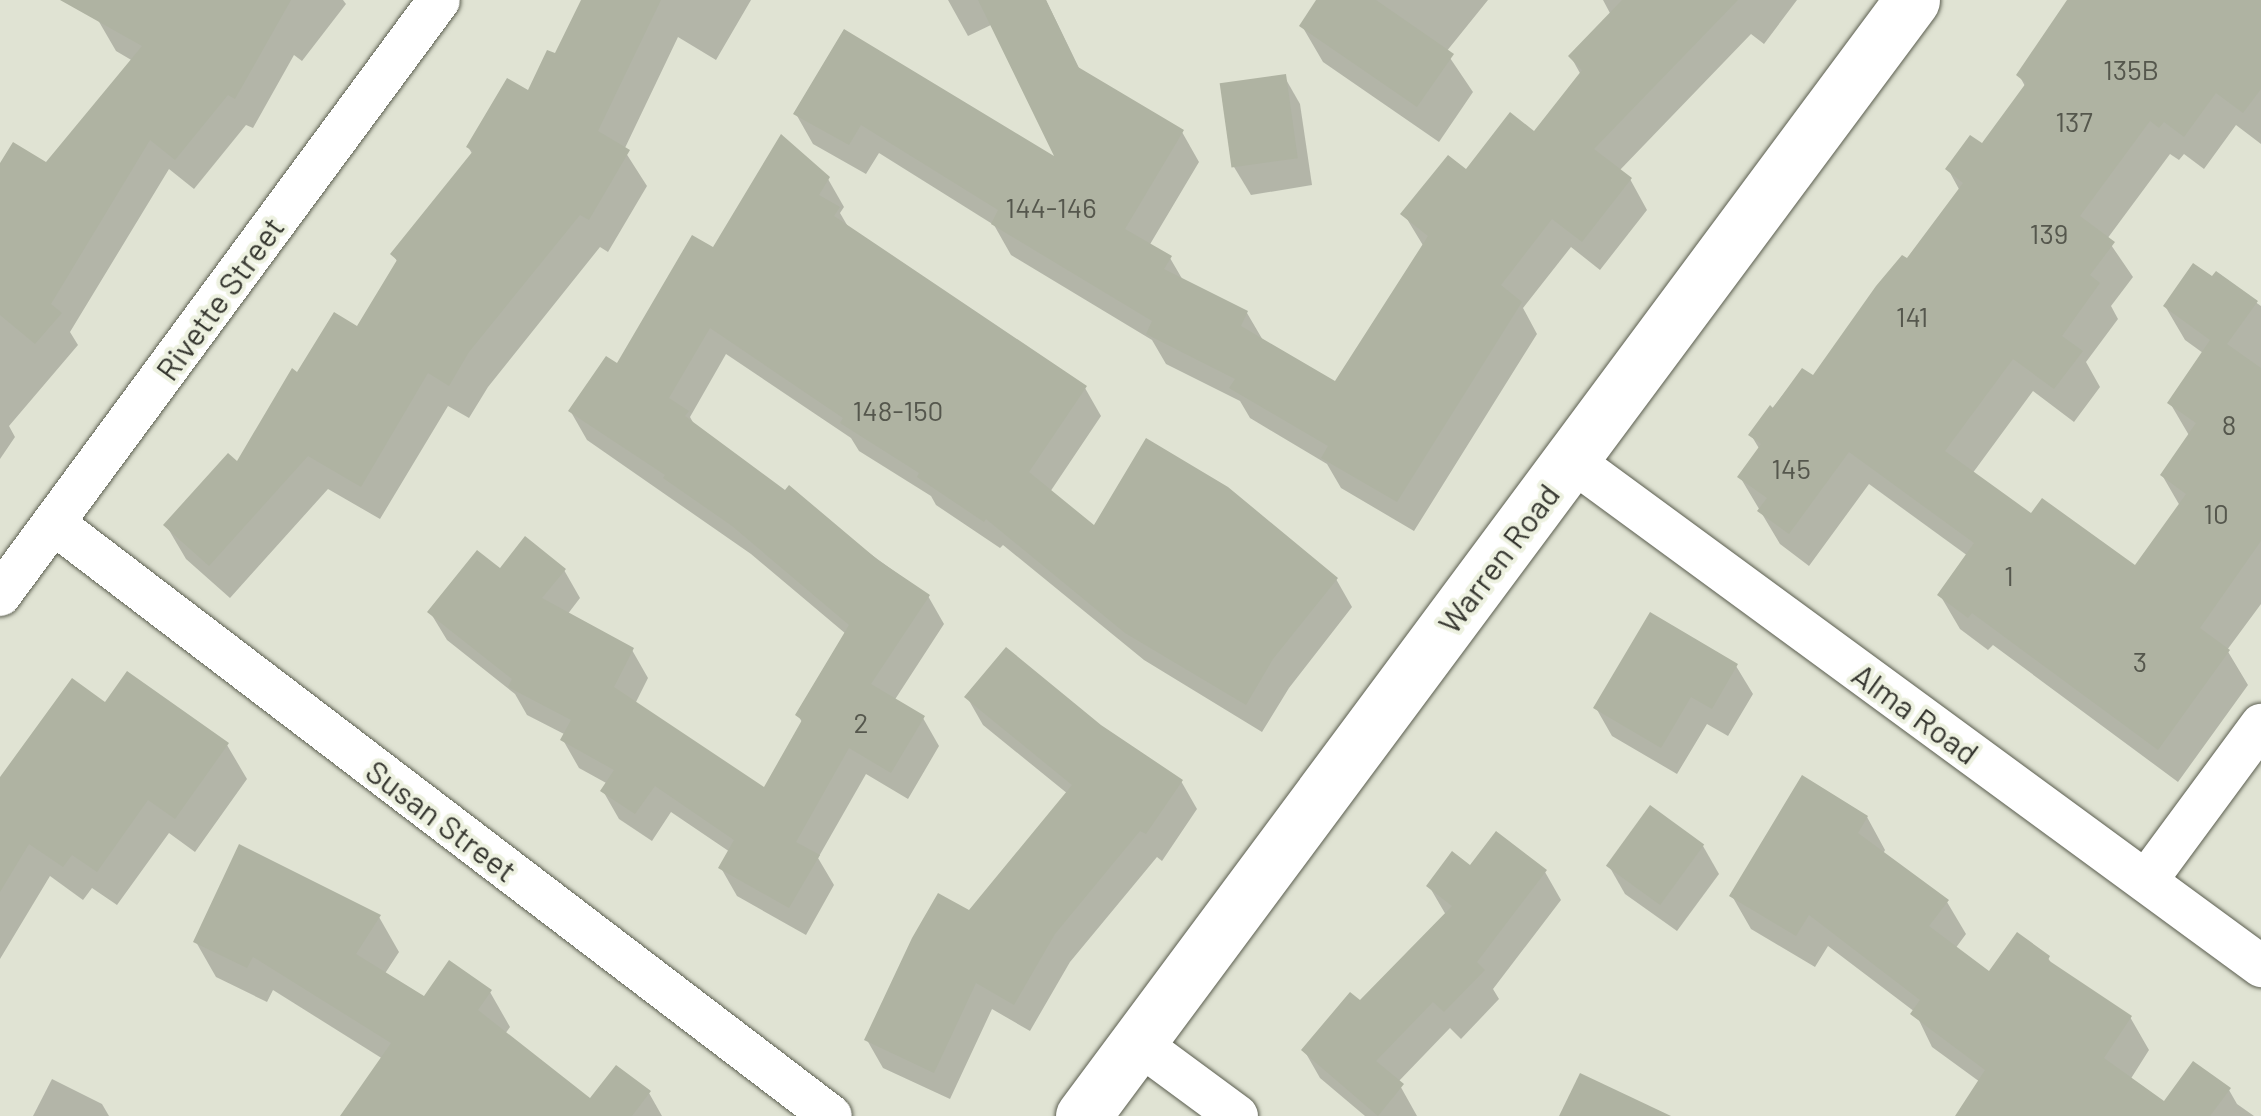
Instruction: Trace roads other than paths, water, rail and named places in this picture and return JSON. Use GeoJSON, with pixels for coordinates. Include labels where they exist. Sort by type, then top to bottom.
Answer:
{"type":"FeatureCollection","features":[{"type":"Feature","properties":{"kind":"street","name":"Rivette Street"},"geometry":{"type":"LineString","coordinates":[[0,595],[438,0]]}},
{"type":"Feature","properties":{"kind":"street","name":"Warren Road"},"geometry":{"type":"LineString","coordinates":[[1083,1116],[1912,0]]}},
{"type":"Feature","properties":{"kind":"street","name":"Alma Road"},"geometry":{"type":"LineString","coordinates":[[1570,460],[2261,966]]}},
{"type":"Feature","properties":{"kind":"street","name":"Susan Street"},"geometry":{"type":"LineString","coordinates":[[53,524],[831,1116]]}},
{"type":"Feature","properties":{"kind":"street"},"geometry":{"type":"LineString","coordinates":[[2146,881],[2261,725]]}},
{"type":"Feature","properties":{"kind":"street"},"geometry":{"type":"LineString","coordinates":[[1138,1043],[1237,1116]]}}]}
